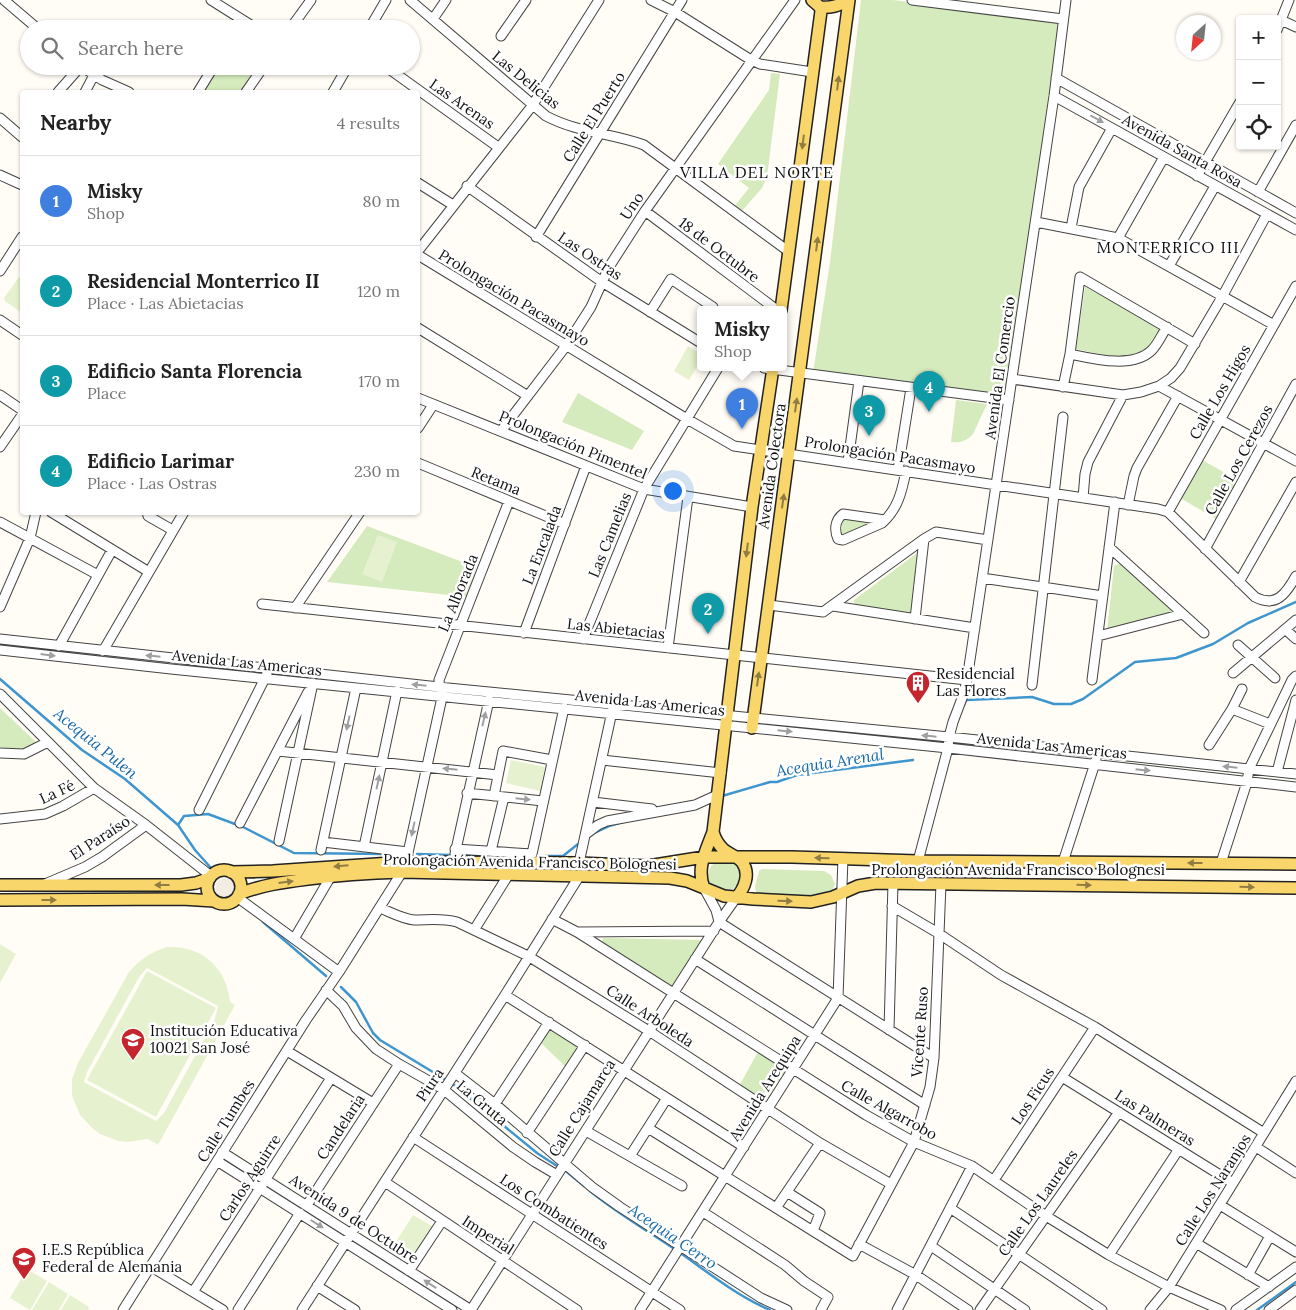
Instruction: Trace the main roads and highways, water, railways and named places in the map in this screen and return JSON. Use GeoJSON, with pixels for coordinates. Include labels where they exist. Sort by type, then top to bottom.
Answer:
{"type":"FeatureCollection","features":[{"type":"Feature","properties":{"kind":"main road"},"geometry":{"type":"LineString","coordinates":[[816,3],[830,8],[848,0]]}},
{"type":"Feature","properties":{"kind":"main road","name":"Avenida Colectora"},"geometry":{"type":"LineString","coordinates":[[752,723],[800,373],[848,0]]}},
{"type":"Feature","properties":{"kind":"main road"},"geometry":{"type":"LineString","coordinates":[[781,306],[821,11],[816,3]]}},
{"type":"Feature","properties":{"kind":"main road","name":"Avenida Colectora"},"geometry":{"type":"LineString","coordinates":[[704,858],[713,832],[770,371]]}},
{"type":"Feature","properties":{"kind":"main road"},"geometry":{"type":"LineString","coordinates":[[713,832],[722,848],[736,857]]}},
{"type":"Feature","properties":{"kind":"main road","name":"Prolongación Avenida Francisco Bolognesi"},"geometry":{"type":"LineString","coordinates":[[238,896],[274,883],[370,873],[406,862],[509,874],[648,866],[704,858],[736,857],[918,861],[1296,864]]}},
{"type":"Feature","properties":{"kind":"main road","name":"Calle Cajamarca"},"geometry":{"type":"LineString","coordinates":[[736,857],[742,862],[746,875],[744,888],[736,898]]}},
{"type":"Feature","properties":{"kind":"main road"},"geometry":{"type":"LineString","coordinates":[[704,858],[700,873],[704,888]]}},
{"type":"Feature","properties":{"kind":"main road","name":"Prolongación Avenida Francisco Bolognesi"},"geometry":{"type":"LineString","coordinates":[[231,872],[406,862],[454,862],[580,869],[670,878],[687,881],[724,896],[811,902],[822,901],[866,884],[893,883],[1296,888]]}},
{"type":"Feature","properties":{"kind":"main road"},"geometry":{"type":"LineString","coordinates":[[0,885],[181,885],[196,883],[220,871],[231,872],[236,875],[240,884],[238,896],[234,901],[224,904],[214,901],[182,899],[0,900]]}},
{"type":"Feature","properties":{"kind":"main road"},"geometry":{"type":"LineString","coordinates":[[210,877],[207,882],[208,893],[214,901]]}},
{"type":"Feature","properties":{"kind":"waterway","name":"Acequia Arenal"},"geometry":{"type":"LineString","coordinates":[[964,705],[966,700],[1032,697],[1054,704],[1071,704],[1083,699],[1135,662],[1176,658],[1213,644],[1248,623],[1296,602]]}},
{"type":"Feature","properties":{"kind":"waterway","name":"Acequia Pulen"},"geometry":{"type":"LineString","coordinates":[[0,679],[82,750],[125,779],[178,825],[195,850],[211,868]]}},
{"type":"Feature","properties":{"kind":"waterway","name":"Acequia Arenal"},"geometry":{"type":"LineString","coordinates":[[722,796],[797,775],[913,760]]}},
{"type":"Feature","properties":{"kind":"waterway","name":"Acequia Arenal"},"geometry":{"type":"LineString","coordinates":[[178,825],[184,816],[208,814],[243,827],[294,853],[385,854]]}},
{"type":"Feature","properties":{"kind":"waterway","name":"Acequia Arenal"},"geometry":{"type":"LineString","coordinates":[[596,832],[623,822]]}},
{"type":"Feature","properties":{"kind":"waterway","name":"Acequia Arenal"},"geometry":{"type":"LineString","coordinates":[[534,856],[563,856],[578,844]]}},
{"type":"Feature","properties":{"kind":"waterway","name":"Acequia Arenal"},"geometry":{"type":"LineString","coordinates":[[417,854],[450,855]]}},
{"type":"Feature","properties":{"kind":"waterway","name":"Acequia Arenal"},"geometry":{"type":"LineString","coordinates":[[460,855],[506,857]]}},
{"type":"Feature","properties":{"kind":"waterway","name":"Acequia Cerro"},"geometry":{"type":"LineString","coordinates":[[263,922],[326,976]]}},
{"type":"Feature","properties":{"kind":"waterway","name":"Acequia Cerro"},"geometry":{"type":"LineString","coordinates":[[341,987],[356,1002],[373,1033],[380,1040],[446,1080]]}},
{"type":"Feature","properties":{"kind":"waterway","name":"Acequia Cerro"},"geometry":{"type":"LineString","coordinates":[[454,1085],[537,1153],[557,1166]]}},
{"type":"Feature","properties":{"kind":"waterway","name":"Acequia Cerro"},"geometry":{"type":"LineString","coordinates":[[567,1172],[584,1186]]}},
{"type":"Feature","properties":{"kind":"waterway","name":"Acequia Cerro"},"geometry":{"type":"LineString","coordinates":[[590,1191],[723,1284],[770,1310]]}},
{"type":"Feature","properties":{"kind":"waterway","name":"Acequia Cerro"},"geometry":{"type":"LineString","coordinates":[[1257,1310],[1296,1282]]}},
{"type":"Feature","properties":{"kind":"place","name":"Edificio Larimar"},"geometry":{"type":"Point","coordinates":[929,412]}},
{"type":"Feature","properties":{"kind":"place","name":"Misky"},"geometry":{"type":"Point","coordinates":[742,429]}},
{"type":"Feature","properties":{"kind":"place","name":"Edificio Santa Florencia"},"geometry":{"type":"Point","coordinates":[869,436]}},
{"type":"Feature","properties":{"kind":"place","name":"Residencial Monterrico II"},"geometry":{"type":"Point","coordinates":[708,634]}},
{"type":"Feature","properties":{"kind":"place","name":"Residencial Las Flores"},"geometry":{"type":"Point","coordinates":[918,704]}},
{"type":"Feature","properties":{"kind":"place","name":"Institución Educativa 10021 San José"},"geometry":{"type":"Point","coordinates":[133,1061]}},
{"type":"Feature","properties":{"kind":"place","name":"I.E.S República Federal de Alemania"},"geometry":{"type":"Point","coordinates":[24,1280]}},
{"type":"Feature","properties":{"kind":"district","name":"VILLA DEL NORTE"},"geometry":{"type":"Point","coordinates":[757,172]}},
{"type":"Feature","properties":{"kind":"district","name":"MONTERRICO III"},"geometry":{"type":"Point","coordinates":[1168,247]}}]}
